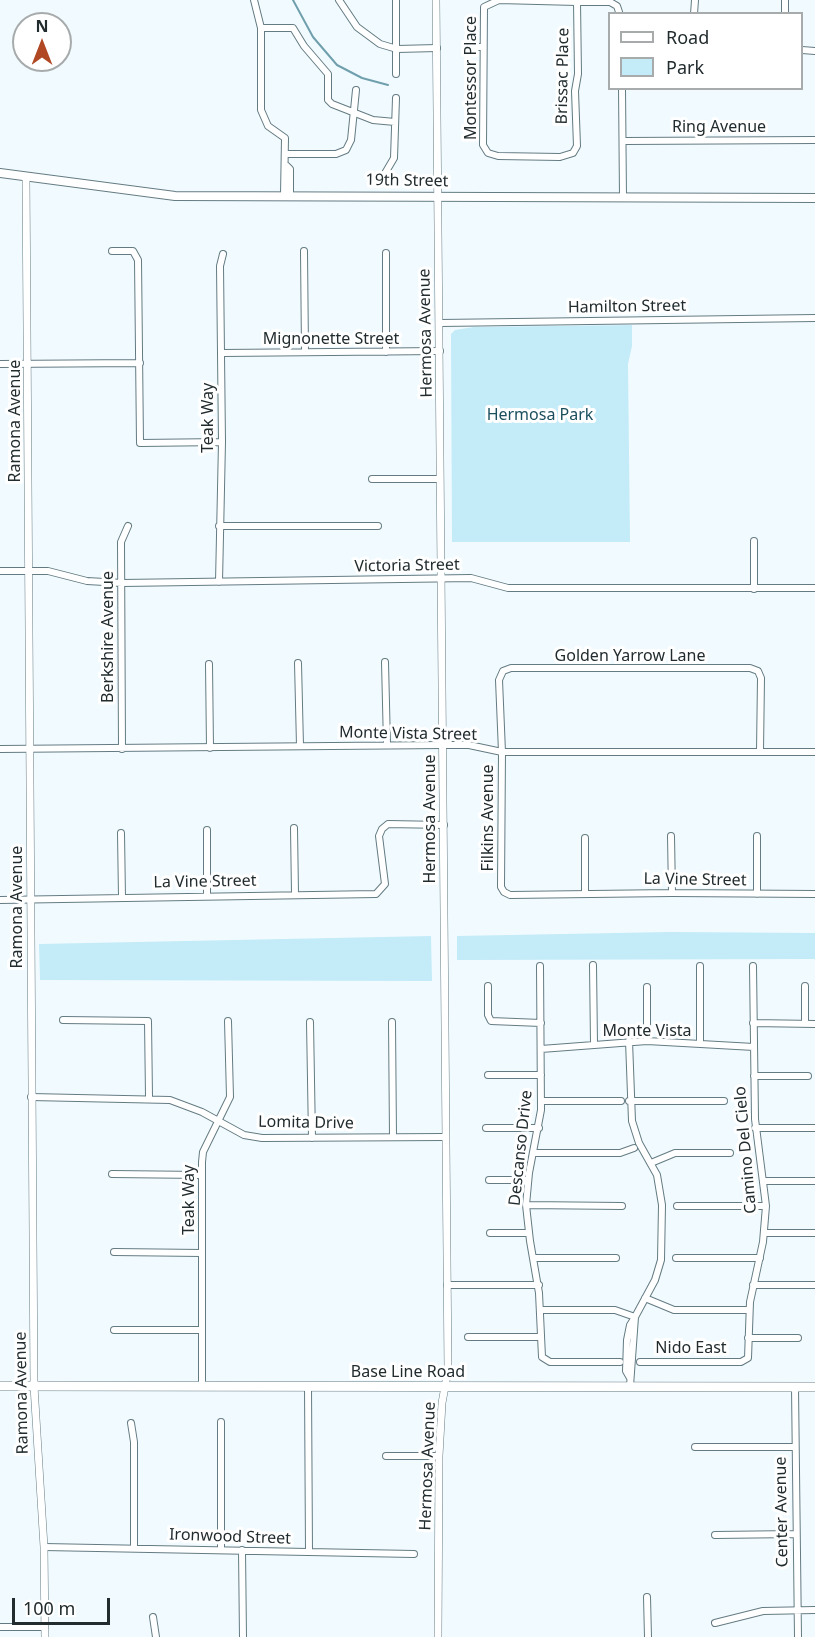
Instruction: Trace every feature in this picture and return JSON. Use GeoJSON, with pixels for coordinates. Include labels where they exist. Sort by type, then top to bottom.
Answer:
{"type":"FeatureCollection","features":[{"type":"Feature","properties":{"kind":"main road","name":"19th Street"},"geometry":{"type":"LineString","coordinates":[[0,173],[175,196],[815,198]]}},
{"type":"Feature","properties":{"kind":"main road","name":"Base Line Road"},"geometry":{"type":"LineString","coordinates":[[0,1386],[446,1387],[630,1382],[815,1387]]}},
{"type":"Feature","properties":{"kind":"street"},"geometry":{"type":"LineString","coordinates":[[254,0],[261,27],[261,110],[268,126],[285,138],[287,166],[284,169],[287,195]]}},
{"type":"Feature","properties":{"kind":"street"},"geometry":{"type":"LineString","coordinates":[[339,0],[357,27],[367,36],[397,49],[437,48]]}},
{"type":"Feature","properties":{"kind":"street"},"geometry":{"type":"LineString","coordinates":[[396,0],[396,74]]}},
{"type":"Feature","properties":{"kind":"street","name":"Hermosa Avenue"},"geometry":{"type":"LineString","coordinates":[[436,0],[444,825],[444,1137],[448,1371],[439,1456],[438,1637]]}},
{"type":"Feature","properties":{"kind":"street","name":"Montessor Place"},"geometry":{"type":"LineString","coordinates":[[488,153],[483,145],[482,13],[488,3],[500,0],[578,1]]}},
{"type":"Feature","properties":{"kind":"street"},"geometry":{"type":"LineString","coordinates":[[578,1],[610,2],[618,9]]}},
{"type":"Feature","properties":{"kind":"street","name":"Brissac Place"},"geometry":{"type":"LineString","coordinates":[[488,153],[498,156],[560,157],[573,153],[577,146],[578,1]]}},
{"type":"Feature","properties":{"kind":"street"},"geometry":{"type":"LineString","coordinates":[[261,27],[293,28],[304,46],[328,74],[328,100],[332,104],[354,114],[380,121],[396,122]]}},
{"type":"Feature","properties":{"kind":"street"},"geometry":{"type":"LineString","coordinates":[[470,47],[483,47]]}},
{"type":"Feature","properties":{"kind":"street"},"geometry":{"type":"LineString","coordinates":[[287,154],[336,154],[346,150],[351,140],[356,90]]}},
{"type":"Feature","properties":{"kind":"street"},"geometry":{"type":"LineString","coordinates":[[622,90],[623,198]]}},
{"type":"Feature","properties":{"kind":"street"},"geometry":{"type":"LineString","coordinates":[[384,175],[394,158],[396,98]]}},
{"type":"Feature","properties":{"kind":"street","name":"Ring Avenue"},"geometry":{"type":"LineString","coordinates":[[624,141],[815,140]]}},
{"type":"Feature","properties":{"kind":"street","name":"Ramona Avenue"},"geometry":{"type":"LineString","coordinates":[[26,177],[34,1386],[44,1547],[45,1637]]}},
{"type":"Feature","properties":{"kind":"street"},"geometry":{"type":"LineString","coordinates":[[112,251],[133,251],[138,260],[140,443],[222,442]]}},
{"type":"Feature","properties":{"kind":"street"},"geometry":{"type":"LineString","coordinates":[[304,251],[305,352]]}},
{"type":"Feature","properties":{"kind":"street"},"geometry":{"type":"LineString","coordinates":[[386,253],[386,352]]}},
{"type":"Feature","properties":{"kind":"street","name":"Teak Way"},"geometry":{"type":"LineString","coordinates":[[219,582],[222,442],[220,266],[223,254]]}},
{"type":"Feature","properties":{"kind":"street","name":"Hamilton Street"},"geometry":{"type":"LineString","coordinates":[[440,323],[815,318]]}},
{"type":"Feature","properties":{"kind":"street","name":"Mignonette Street"},"geometry":{"type":"LineString","coordinates":[[222,353],[440,351]]}},
{"type":"Feature","properties":{"kind":"street"},"geometry":{"type":"LineString","coordinates":[[0,364],[140,363]]}},
{"type":"Feature","properties":{"kind":"street"},"geometry":{"type":"LineString","coordinates":[[372,479],[441,478]]}},
{"type":"Feature","properties":{"kind":"street","name":"Berkshire Avenue"},"geometry":{"type":"LineString","coordinates":[[122,749],[121,542],[128,526]]}},
{"type":"Feature","properties":{"kind":"street"},"geometry":{"type":"LineString","coordinates":[[219,526],[378,526]]}},
{"type":"Feature","properties":{"kind":"street"},"geometry":{"type":"LineString","coordinates":[[754,541],[754,589]]}},
{"type":"Feature","properties":{"kind":"street","name":"Victoria Street"},"geometry":{"type":"LineString","coordinates":[[0,571],[65,574],[87,581],[122,583],[471,578],[508,588],[815,588]]}},
{"type":"Feature","properties":{"kind":"street"},"geometry":{"type":"LineString","coordinates":[[298,663],[300,746]]}},
{"type":"Feature","properties":{"kind":"street"},"geometry":{"type":"LineString","coordinates":[[385,663],[387,745]]}},
{"type":"Feature","properties":{"kind":"street"},"geometry":{"type":"LineString","coordinates":[[209,664],[210,748]]}},
{"type":"Feature","properties":{"kind":"street","name":"Golden Yarrow Lane"},"geometry":{"type":"LineString","coordinates":[[503,671],[511,668],[750,668],[758,671],[761,678],[760,751]]}},
{"type":"Feature","properties":{"kind":"street","name":"Filkins Avenue"},"geometry":{"type":"LineString","coordinates":[[503,671],[499,680],[502,752],[501,887],[504,892]]}},
{"type":"Feature","properties":{"kind":"street","name":"Monte Vista Street"},"geometry":{"type":"LineString","coordinates":[[0,750],[469,745],[502,752],[815,752]]}},
{"type":"Feature","properties":{"kind":"street","name":"La Vine Street"},"geometry":{"type":"LineString","coordinates":[[0,900],[376,894],[385,884],[379,836],[382,829],[388,824],[444,825]]}},
{"type":"Feature","properties":{"kind":"street"},"geometry":{"type":"LineString","coordinates":[[294,828],[295,894]]}},
{"type":"Feature","properties":{"kind":"street"},"geometry":{"type":"LineString","coordinates":[[207,830],[207,896]]}},
{"type":"Feature","properties":{"kind":"street"},"geometry":{"type":"LineString","coordinates":[[121,833],[122,898]]}},
{"type":"Feature","properties":{"kind":"street"},"geometry":{"type":"LineString","coordinates":[[671,836],[672,892]]}},
{"type":"Feature","properties":{"kind":"street"},"geometry":{"type":"LineString","coordinates":[[757,836],[757,894]]}},
{"type":"Feature","properties":{"kind":"street"},"geometry":{"type":"LineString","coordinates":[[585,838],[585,893]]}},
{"type":"Feature","properties":{"kind":"street","name":"La Vine Street"},"geometry":{"type":"LineString","coordinates":[[504,892],[510,895],[672,892],[815,894]]}},
{"type":"Feature","properties":{"kind":"street"},"geometry":{"type":"LineString","coordinates":[[594,965],[594,1044]]}},
{"type":"Feature","properties":{"kind":"street","name":"Descanso Drive"},"geometry":{"type":"LineString","coordinates":[[540,966],[542,1101],[528,1180],[526,1205],[528,1233],[539,1285],[542,1357],[550,1362],[620,1362]]}},
{"type":"Feature","properties":{"kind":"street"},"geometry":{"type":"LineString","coordinates":[[700,966],[700,1044]]}},
{"type":"Feature","properties":{"kind":"street","name":"Camino Del Cielo"},"geometry":{"type":"LineString","coordinates":[[741,1362],[748,1358],[749,1310],[765,1233],[766,1206],[765,1181],[755,1128],[753,966]]}},
{"type":"Feature","properties":{"kind":"street"},"geometry":{"type":"LineString","coordinates":[[488,986],[488,1015],[491,1021],[541,1023]]}},
{"type":"Feature","properties":{"kind":"street"},"geometry":{"type":"LineString","coordinates":[[805,986],[805,1024]]}},
{"type":"Feature","properties":{"kind":"street"},"geometry":{"type":"LineString","coordinates":[[647,987],[647,1041]]}},
{"type":"Feature","properties":{"kind":"street"},"geometry":{"type":"LineString","coordinates":[[63,1020],[148,1021],[149,1097]]}},
{"type":"Feature","properties":{"kind":"street","name":"Teak Way"},"geometry":{"type":"LineString","coordinates":[[202,1386],[203,1152],[230,1097],[228,1021]]}},
{"type":"Feature","properties":{"kind":"street"},"geometry":{"type":"LineString","coordinates":[[310,1022],[312,1138]]}},
{"type":"Feature","properties":{"kind":"street"},"geometry":{"type":"LineString","coordinates":[[392,1022],[393,1137]]}},
{"type":"Feature","properties":{"kind":"street"},"geometry":{"type":"LineString","coordinates":[[753,1023],[815,1024]]}},
{"type":"Feature","properties":{"kind":"street"},"geometry":{"type":"LineString","coordinates":[[629,1041],[629,1101],[633,1129],[651,1163],[662,1194],[662,1254],[655,1280],[630,1325],[626,1371],[630,1382]]}},
{"type":"Feature","properties":{"kind":"street","name":"Monte Vista"},"geometry":{"type":"LineString","coordinates":[[541,1049],[629,1041],[754,1047]]}},
{"type":"Feature","properties":{"kind":"street"},"geometry":{"type":"LineString","coordinates":[[488,1076],[541,1076]]}},
{"type":"Feature","properties":{"kind":"street"},"geometry":{"type":"LineString","coordinates":[[754,1076],[808,1076]]}},
{"type":"Feature","properties":{"kind":"street","name":"Lomita Drive"},"geometry":{"type":"LineString","coordinates":[[31,1097],[149,1097],[187,1105],[244,1135],[312,1138],[444,1137]]}},
{"type":"Feature","properties":{"kind":"street"},"geometry":{"type":"LineString","coordinates":[[542,1101],[621,1101]]}},
{"type":"Feature","properties":{"kind":"street"},"geometry":{"type":"LineString","coordinates":[[629,1101],[724,1101]]}},
{"type":"Feature","properties":{"kind":"street"},"geometry":{"type":"LineString","coordinates":[[486,1128],[539,1128]]}},
{"type":"Feature","properties":{"kind":"street"},"geometry":{"type":"LineString","coordinates":[[755,1128],[815,1128]]}},
{"type":"Feature","properties":{"kind":"street"},"geometry":{"type":"LineString","coordinates":[[534,1153],[620,1153],[634,1148]]}},
{"type":"Feature","properties":{"kind":"street"},"geometry":{"type":"LineString","coordinates":[[651,1163],[675,1153],[730,1153]]}},
{"type":"Feature","properties":{"kind":"street"},"geometry":{"type":"LineString","coordinates":[[112,1174],[202,1175]]}},
{"type":"Feature","properties":{"kind":"street"},"geometry":{"type":"LineString","coordinates":[[489,1180],[528,1180]]}},
{"type":"Feature","properties":{"kind":"street"},"geometry":{"type":"LineString","coordinates":[[765,1181],[815,1181]]}},
{"type":"Feature","properties":{"kind":"street"},"geometry":{"type":"LineString","coordinates":[[526,1205],[622,1206]]}},
{"type":"Feature","properties":{"kind":"street"},"geometry":{"type":"LineString","coordinates":[[677,1206],[766,1206]]}},
{"type":"Feature","properties":{"kind":"street"},"geometry":{"type":"LineString","coordinates":[[489,1233],[528,1233]]}},
{"type":"Feature","properties":{"kind":"street"},"geometry":{"type":"LineString","coordinates":[[765,1233],[815,1233]]}},
{"type":"Feature","properties":{"kind":"street"},"geometry":{"type":"LineString","coordinates":[[114,1252],[202,1253]]}},
{"type":"Feature","properties":{"kind":"street"},"geometry":{"type":"LineString","coordinates":[[533,1258],[616,1258]]}},
{"type":"Feature","properties":{"kind":"street"},"geometry":{"type":"LineString","coordinates":[[676,1258],[760,1258]]}},
{"type":"Feature","properties":{"kind":"street"},"geometry":{"type":"LineString","coordinates":[[447,1285],[539,1285]]}},
{"type":"Feature","properties":{"kind":"street"},"geometry":{"type":"LineString","coordinates":[[753,1285],[815,1285]]}},
{"type":"Feature","properties":{"kind":"street"},"geometry":{"type":"LineString","coordinates":[[645,1298],[674,1310],[749,1310]]}},
{"type":"Feature","properties":{"kind":"street"},"geometry":{"type":"LineString","coordinates":[[540,1310],[615,1310],[635,1317]]}},
{"type":"Feature","properties":{"kind":"street"},"geometry":{"type":"LineString","coordinates":[[630,1382],[633,1371],[635,1317]]}},
{"type":"Feature","properties":{"kind":"street"},"geometry":{"type":"LineString","coordinates":[[114,1330],[201,1330]]}},
{"type":"Feature","properties":{"kind":"street"},"geometry":{"type":"LineString","coordinates":[[468,1337],[541,1337]]}},
{"type":"Feature","properties":{"kind":"street"},"geometry":{"type":"LineString","coordinates":[[748,1338],[798,1338]]}},
{"type":"Feature","properties":{"kind":"street","name":"Nido East"},"geometry":{"type":"LineString","coordinates":[[640,1362],[741,1362]]}},
{"type":"Feature","properties":{"kind":"street"},"geometry":{"type":"LineString","coordinates":[[308,1386],[309,1552]]}},
{"type":"Feature","properties":{"kind":"street","name":"Center Avenue"},"geometry":{"type":"LineString","coordinates":[[795,1387],[798,1637]]}},
{"type":"Feature","properties":{"kind":"street"},"geometry":{"type":"LineString","coordinates":[[221,1422],[221,1549]]}},
{"type":"Feature","properties":{"kind":"street"},"geometry":{"type":"LineString","coordinates":[[131,1423],[134,1442],[134,1547]]}},
{"type":"Feature","properties":{"kind":"street"},"geometry":{"type":"LineString","coordinates":[[695,1447],[795,1447]]}},
{"type":"Feature","properties":{"kind":"street"},"geometry":{"type":"LineString","coordinates":[[386,1456],[439,1456]]}},
{"type":"Feature","properties":{"kind":"street"},"geometry":{"type":"LineString","coordinates":[[715,1535],[796,1534]]}},
{"type":"Feature","properties":{"kind":"street","name":"Ironwood Street"},"geometry":{"type":"LineString","coordinates":[[44,1547],[414,1554]]}},
{"type":"Feature","properties":{"kind":"street"},"geometry":{"type":"LineString","coordinates":[[242,1550],[243,1637]]}},
{"type":"Feature","properties":{"kind":"street"},"geometry":{"type":"LineString","coordinates":[[647,1597],[648,1637]]}},
{"type":"Feature","properties":{"kind":"street"},"geometry":{"type":"LineString","coordinates":[[715,1623],[763,1611],[815,1610]]}},
{"type":"Feature","properties":{"kind":"street"},"geometry":{"type":"LineString","coordinates":[[153,1617],[156,1637]]}},
{"type":"Feature","properties":{"kind":"street"},"geometry":{"type":"LineString","coordinates":[[0,1627],[45,1627]]}},
{"type":"Feature","properties":{"kind":"green space","name":"Hermosa Park"},"geometry":{"type":"Polygon","coordinates":[[[632,325],[632,346],[628,364],[630,542],[452,542],[451,334],[455,330],[474,327],[632,325]]]}},
{"type":"Feature","properties":{"kind":"green space"},"geometry":{"type":"Polygon","coordinates":[[[670,932],[815,933],[815,959],[457,960],[457,936],[670,932]]]}},
{"type":"Feature","properties":{"kind":"green space"},"geometry":{"type":"Polygon","coordinates":[[[431,936],[432,981],[40,980],[39,944],[431,936]]]}},
{"type":"Feature","properties":{"kind":"waterway"},"geometry":{"type":"LineString","coordinates":[[293,0],[313,37],[337,65],[362,78],[388,85]]}}]}
